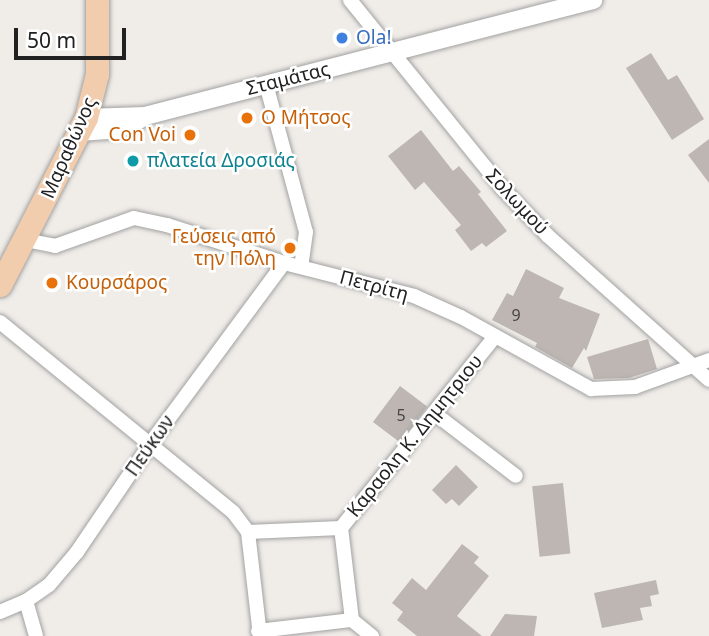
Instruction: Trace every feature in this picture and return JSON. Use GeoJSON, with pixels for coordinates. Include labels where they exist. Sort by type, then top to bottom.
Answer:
{"type":"FeatureCollection","features":[{"type":"Feature","properties":{"kind":"main road","name":"Μαραθώνος"},"geometry":{"type":"LineString","coordinates":[[0,285],[83,125],[97,74],[97,0]]}},
{"type":"Feature","properties":{"kind":"street","name":"Σολωμού"},"geometry":{"type":"LineString","coordinates":[[350,0],[502,188],[548,236],[709,380]]}},
{"type":"Feature","properties":{"kind":"street","name":"Σταμάτας"},"geometry":{"type":"LineString","coordinates":[[83,125],[145,116],[593,0]]}},
{"type":"Feature","properties":{"kind":"street"},"geometry":{"type":"LineString","coordinates":[[267,84],[306,232],[301,267]]}},
{"type":"Feature","properties":{"kind":"street","name":"Πετρίτη"},"geometry":{"type":"LineString","coordinates":[[25,240],[55,246],[122,220],[139,218],[284,263],[414,296],[461,317],[494,338],[591,389],[635,387],[709,360]]}},
{"type":"Feature","properties":{"kind":"street","name":"Πεύκων"},"geometry":{"type":"LineString","coordinates":[[0,612],[26,601],[49,585],[77,551],[150,444],[284,263]]}},
{"type":"Feature","properties":{"kind":"street"},"geometry":{"type":"LineString","coordinates":[[0,322],[233,512],[248,532],[259,633],[352,620],[372,636]]}},
{"type":"Feature","properties":{"kind":"street","name":"Καραολη Κ. Δημητριου"},"geometry":{"type":"LineString","coordinates":[[352,620],[341,528],[494,338]]}},
{"type":"Feature","properties":{"kind":"street"},"geometry":{"type":"LineString","coordinates":[[434,414],[516,476]]}},
{"type":"Feature","properties":{"kind":"street"},"geometry":{"type":"LineString","coordinates":[[248,532],[341,528]]}},
{"type":"Feature","properties":{"kind":"street"},"geometry":{"type":"LineString","coordinates":[[26,601],[36,636]]}},
{"type":"Feature","properties":{"kind":"building"},"geometry":{"type":"Polygon","coordinates":[[[651,53],[668,80],[677,75],[704,119],[672,140],[626,68],[651,53]]]}},
{"type":"Feature","properties":{"kind":"building"},"geometry":{"type":"Polygon","coordinates":[[[421,130],[453,171],[459,166],[481,192],[478,194],[507,231],[486,247],[482,243],[471,251],[455,230],[461,225],[424,182],[415,190],[388,156],[421,130]]]}},
{"type":"Feature","properties":{"kind":"building"},"geometry":{"type":"Polygon","coordinates":[[[709,139],[709,183],[688,155],[709,139]]]}},
{"type":"Feature","properties":{"kind":"building"},"geometry":{"type":"Polygon","coordinates":[[[526,269],[564,288],[559,298],[600,314],[586,351],[584,348],[572,368],[535,347],[537,343],[492,320],[507,293],[513,296],[526,269]]]}},
{"type":"Feature","properties":{"kind":"building"},"geometry":{"type":"Polygon","coordinates":[[[648,339],[657,369],[629,378],[594,379],[587,357],[648,339]]]}},
{"type":"Feature","properties":{"kind":"building"},"geometry":{"type":"Polygon","coordinates":[[[400,386],[427,406],[400,442],[373,422],[400,386]]]}},
{"type":"Feature","properties":{"kind":"building"},"geometry":{"type":"Polygon","coordinates":[[[456,465],[478,487],[459,506],[452,499],[446,504],[432,490],[456,465]]]}},
{"type":"Feature","properties":{"kind":"building"},"geometry":{"type":"Polygon","coordinates":[[[563,483],[570,554],[540,557],[532,486],[563,483]]]}},
{"type":"Feature","properties":{"kind":"building"},"geometry":{"type":"Polygon","coordinates":[[[462,544],[479,557],[474,563],[489,576],[457,616],[482,636],[417,636],[397,620],[403,612],[392,603],[412,578],[426,590],[462,544]]]}},
{"type":"Feature","properties":{"kind":"building"},"geometry":{"type":"Polygon","coordinates":[[[656,580],[659,594],[650,596],[652,606],[640,608],[643,620],[602,628],[594,593],[656,580]]]}},
{"type":"Feature","properties":{"kind":"building"},"geometry":{"type":"Polygon","coordinates":[[[505,614],[537,616],[534,636],[490,636],[505,614]]]}},
{"type":"Feature","properties":{"kind":"place","name":"Ola!"},"geometry":{"type":"Point","coordinates":[342,38]}},
{"type":"Feature","properties":{"kind":"place","name":"Ο Μήτσος"},"geometry":{"type":"Point","coordinates":[247,118]}},
{"type":"Feature","properties":{"kind":"place","name":"Con Voi"},"geometry":{"type":"Point","coordinates":[190,135]}},
{"type":"Feature","properties":{"kind":"place","name":"πλατεία Δροσιάς"},"geometry":{"type":"Point","coordinates":[133,161]}},
{"type":"Feature","properties":{"kind":"place","name":"Γεύσεις από την Πόλη"},"geometry":{"type":"Point","coordinates":[290,248]}},
{"type":"Feature","properties":{"kind":"place","name":"Κουρσάρος"},"geometry":{"type":"Point","coordinates":[52,283]}}]}
